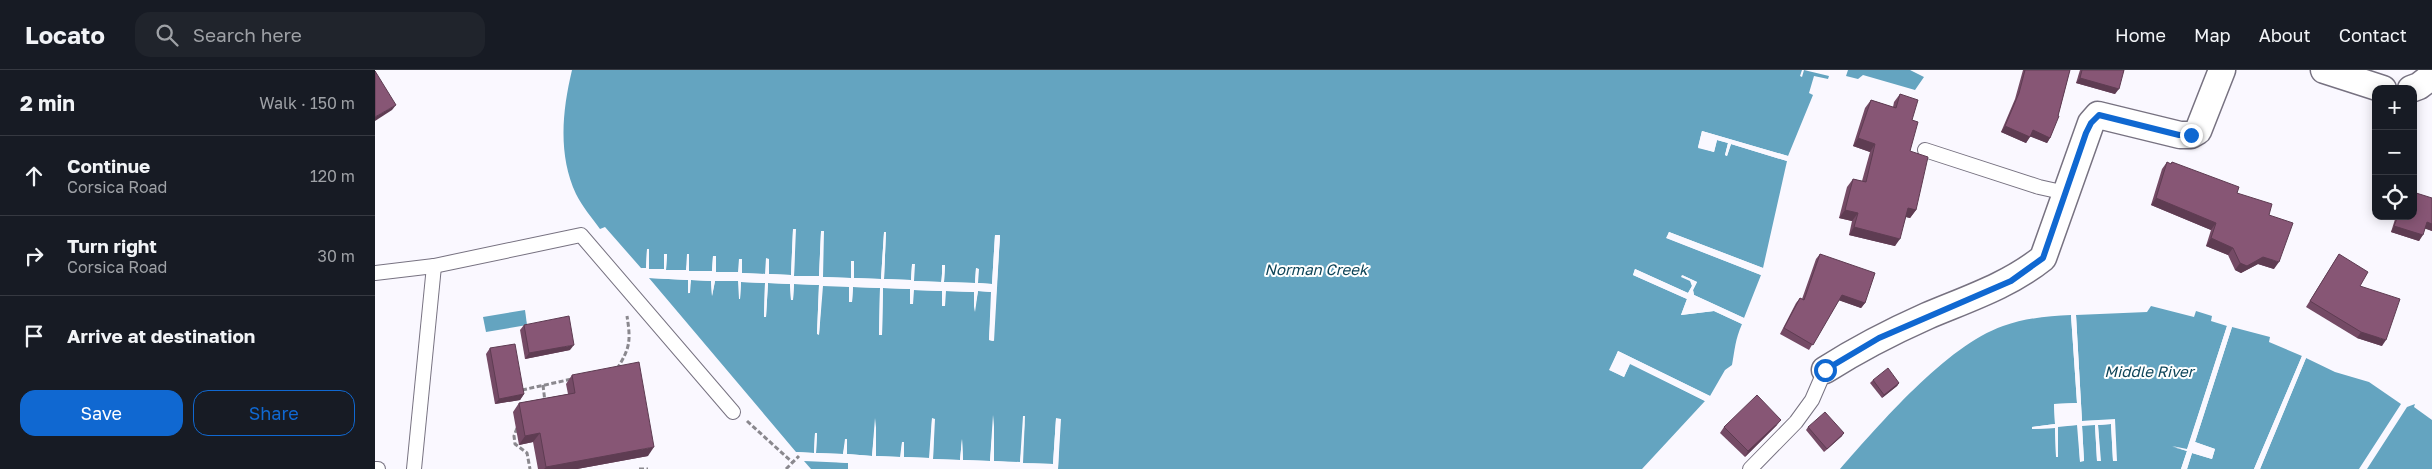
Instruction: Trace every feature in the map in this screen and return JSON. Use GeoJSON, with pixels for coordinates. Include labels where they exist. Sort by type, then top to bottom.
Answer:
{"type":"FeatureCollection","features":[{"type":"Feature","properties":{"kind":"street"},"geometry":{"type":"LineString","coordinates":[[1825,370],[1879,338],[1980,295],[2027,271],[2043,258],[2091,123],[2099,115],[2179,135],[2191,135],[2198,131],[2222,70]]}},
{"type":"Feature","properties":{"kind":"street"},"geometry":{"type":"LineString","coordinates":[[2324,70],[2372,85]]}},
{"type":"Feature","properties":{"kind":"lane"},"geometry":{"type":"LineString","coordinates":[[1925,150],[2039,187],[2066,193]]}},
{"type":"Feature","properties":{"kind":"lane"},"geometry":{"type":"LineString","coordinates":[[375,273],[433,266],[581,235],[733,412]]}},
{"type":"Feature","properties":{"kind":"lane"},"geometry":{"type":"LineString","coordinates":[[414,469],[433,266]]}},
{"type":"Feature","properties":{"kind":"lane"},"geometry":{"type":"LineString","coordinates":[[1751,469],[1795,422],[1812,400],[1825,370]]}},
{"type":"Feature","properties":{"kind":"path"},"geometry":{"type":"LineString","coordinates":[[616,370],[629,346],[631,337],[621,281]]}},
{"type":"Feature","properties":{"kind":"path"},"geometry":{"type":"LineString","coordinates":[[520,390],[580,377]]}},
{"type":"Feature","properties":{"kind":"path"},"geometry":{"type":"LineString","coordinates":[[537,405],[546,403],[543,385]]}},
{"type":"Feature","properties":{"kind":"path"},"geometry":{"type":"LineString","coordinates":[[733,412],[754,425],[792,462]]}},
{"type":"Feature","properties":{"kind":"path"},"geometry":{"type":"LineString","coordinates":[[520,420],[514,436],[515,444],[527,453],[530,469]]}},
{"type":"Feature","properties":{"kind":"path"},"geometry":{"type":"LineString","coordinates":[[786,469],[799,456]]}},
{"type":"Feature","properties":{"kind":"path"},"geometry":{"type":"LineString","coordinates":[[639,469],[648,469]]}},
{"type":"Feature","properties":{"kind":"water","name":"Norman Creek"},"geometry":{"type":"Polygon","coordinates":[[[572,70],[1802,70],[1800,76],[1802,77],[1804,70],[1829,76],[1828,79],[1814,76],[1809,93],[1813,95],[1788,156],[1702,131],[1698,148],[1714,152],[1717,140],[1728,143],[1725,155],[1727,156],[1731,144],[1787,161],[1763,268],[1669,232],[1667,238],[1761,275],[1744,318],[1694,295],[1693,290],[1697,282],[1682,275],[1691,281],[1692,286],[1688,293],[1635,269],[1633,275],[1687,299],[1681,315],[1714,311],[1742,324],[1732,365],[1725,370],[1710,396],[1618,351],[1610,370],[1624,377],[1630,363],[1705,401],[1642,469],[1058,469],[1060,419],[1056,419],[1053,464],[1022,463],[1025,416],[1020,463],[994,461],[994,415],[990,461],[963,460],[962,439],[960,460],[933,459],[934,419],[932,419],[930,458],[904,457],[904,443],[902,443],[901,457],[875,456],[875,418],[872,456],[847,454],[846,439],[843,454],[816,453],[817,434],[815,433],[814,453],[796,452],[649,278],[688,280],[688,293],[690,293],[691,280],[711,281],[712,296],[715,281],[739,281],[740,299],[741,282],[765,283],[764,316],[766,317],[768,283],[790,284],[791,300],[793,299],[794,284],[819,285],[817,334],[819,334],[822,286],[849,286],[849,302],[852,302],[853,287],[880,288],[879,335],[882,335],[883,288],[910,289],[910,304],[913,304],[913,290],[943,291],[942,306],[945,305],[945,291],[974,292],[975,312],[978,291],[992,292],[989,340],[993,341],[1000,236],[995,235],[992,284],[978,283],[978,269],[976,268],[975,283],[944,282],[945,265],[942,265],[942,282],[914,281],[914,264],[912,265],[911,280],[884,279],[886,232],[884,233],[881,279],[854,278],[854,262],[852,261],[851,278],[823,277],[823,231],[821,232],[819,277],[794,276],[795,229],[793,230],[791,275],[769,274],[769,259],[766,259],[766,274],[741,273],[742,259],[739,259],[739,273],[716,272],[716,256],[713,256],[712,271],[689,271],[689,254],[686,270],[666,270],[667,254],[664,254],[664,269],[648,269],[649,250],[647,250],[646,269],[641,268],[605,227],[600,229],[578,198],[570,179],[566,164],[563,133],[572,70]]]}},
{"type":"Feature","properties":{"kind":"water"},"geometry":{"type":"Polygon","coordinates":[[[1848,70],[1910,70],[1924,77],[1915,90],[1863,75],[1858,79],[1846,76],[1848,70]]]}},
{"type":"Feature","properties":{"kind":"water","name":"Middle River"},"geometry":{"type":"Polygon","coordinates":[[[2151,306],[2194,317],[2196,311],[2212,316],[2211,321],[2227,326],[2187,450],[2173,447],[2187,451],[2181,469],[1840,469],[1874,430],[1915,388],[1959,350],[1981,336],[2012,323],[2037,318],[2071,315],[2077,403],[2054,404],[2055,424],[2032,427],[2032,429],[2055,428],[2056,456],[2058,457],[2057,426],[2078,425],[2080,461],[2084,461],[2082,425],[2095,425],[2097,461],[2100,461],[2098,425],[2111,424],[2113,461],[2115,420],[2082,421],[2076,315],[2147,312],[2151,306]]]}},
{"type":"Feature","properties":{"kind":"water"},"geometry":{"type":"Polygon","coordinates":[[[525,310],[527,325],[486,332],[483,317],[525,310]]]}},
{"type":"Feature","properties":{"kind":"water","name":"Middle River"},"geometry":{"type":"Polygon","coordinates":[[[2232,327],[2270,337],[2269,342],[2302,356],[2254,469],[2187,469],[2192,453],[2212,459],[2215,449],[2195,442],[2232,327]]]}},
{"type":"Feature","properties":{"kind":"water"},"geometry":{"type":"Polygon","coordinates":[[[2306,358],[2335,372],[2369,382],[2401,404],[2359,469],[2260,469],[2306,358]]]}},
{"type":"Feature","properties":{"kind":"water"},"geometry":{"type":"Polygon","coordinates":[[[2415,404],[2414,407],[2432,420],[2432,469],[2367,469],[2407,407],[2415,404]]]}},
{"type":"Feature","properties":{"kind":"water"},"geometry":{"type":"Polygon","coordinates":[[[804,461],[849,463],[848,469],[811,469],[804,461]]]}},
{"type":"Feature","properties":{"kind":"pier"},"geometry":{"type":"Polygon","coordinates":[[[1702,131],[1788,156],[1787,161],[1731,144],[1727,156],[1725,155],[1728,143],[1717,140],[1714,152],[1698,147],[1702,131]]]}},
{"type":"Feature","properties":{"kind":"pier"},"geometry":{"type":"Polygon","coordinates":[[[793,229],[796,229],[794,276],[819,276],[821,231],[824,231],[823,277],[851,278],[851,261],[854,261],[854,278],[881,279],[884,232],[886,232],[884,279],[911,280],[912,264],[915,264],[914,281],[941,282],[943,265],[945,265],[944,282],[975,283],[976,268],[979,269],[978,283],[992,284],[995,235],[1000,235],[994,341],[989,340],[991,292],[978,291],[974,312],[974,292],[946,291],[945,306],[942,306],[942,291],[914,290],[913,304],[910,304],[910,289],[883,288],[882,335],[879,335],[880,288],[853,287],[852,302],[849,302],[849,287],[823,286],[819,335],[817,334],[819,285],[794,284],[793,300],[791,300],[790,284],[768,283],[766,317],[764,317],[765,283],[741,282],[739,299],[738,281],[715,281],[712,296],[711,281],[691,280],[688,294],[688,280],[649,278],[647,276],[994,291],[994,286],[643,271],[641,268],[646,268],[647,249],[649,249],[649,269],[664,269],[664,254],[667,254],[666,270],[686,270],[687,254],[689,254],[689,271],[712,271],[713,256],[716,256],[716,272],[738,272],[739,259],[742,259],[742,273],[765,274],[766,258],[769,259],[769,274],[791,275],[793,229]]]}},
{"type":"Feature","properties":{"kind":"pier"},"geometry":{"type":"Polygon","coordinates":[[[1669,232],[1763,268],[1762,271],[1670,235],[1669,237],[1762,272],[1761,275],[1666,238],[1669,232]]]}},
{"type":"Feature","properties":{"kind":"pier"},"geometry":{"type":"Polygon","coordinates":[[[1635,269],[1688,293],[1692,286],[1690,281],[1681,277],[1682,275],[1697,282],[1693,290],[1694,295],[1744,318],[1743,321],[1693,297],[1691,293],[1687,295],[1636,274],[1689,297],[1685,312],[1715,309],[1743,322],[1742,324],[1714,311],[1681,315],[1687,299],[1633,275],[1635,269]]]}},
{"type":"Feature","properties":{"kind":"pier"},"geometry":{"type":"Polygon","coordinates":[[[2071,315],[2076,315],[2082,421],[2115,419],[2117,461],[2113,461],[2111,424],[2098,425],[2101,461],[2097,461],[2095,425],[2082,426],[2084,461],[2080,462],[2077,425],[2058,427],[2058,457],[2056,457],[2055,428],[2032,429],[2032,427],[2055,424],[2054,404],[2077,403],[2071,315]],[[2079,404],[2057,407],[2057,424],[2078,423],[2080,425],[2079,404]]]}},
{"type":"Feature","properties":{"kind":"pier"},"geometry":{"type":"Polygon","coordinates":[[[2227,326],[2230,327],[2184,469],[2181,469],[2187,451],[2172,446],[2187,449],[2227,326]]]}},
{"type":"Feature","properties":{"kind":"pier"},"geometry":{"type":"Polygon","coordinates":[[[2230,327],[2232,327],[2195,442],[2215,449],[2212,459],[2192,453],[2187,469],[2184,469],[2191,451],[2210,456],[2212,450],[2194,445],[2193,442],[2230,327]]]}},
{"type":"Feature","properties":{"kind":"pier"},"geometry":{"type":"Polygon","coordinates":[[[1618,351],[1710,396],[1708,398],[1619,354],[1613,369],[1622,373],[1631,361],[1707,399],[1705,401],[1630,364],[1624,377],[1609,370],[1618,351]]]}},
{"type":"Feature","properties":{"kind":"pier"},"geometry":{"type":"Polygon","coordinates":[[[2302,356],[2304,357],[2256,469],[2254,469],[2302,356]]]}},
{"type":"Feature","properties":{"kind":"pier"},"geometry":{"type":"Polygon","coordinates":[[[2304,357],[2306,358],[2260,469],[2257,469],[2304,357]]]}},
{"type":"Feature","properties":{"kind":"pier"},"geometry":{"type":"Polygon","coordinates":[[[993,415],[994,461],[1020,462],[1023,416],[1025,416],[1023,463],[1053,464],[1056,418],[1061,419],[1058,469],[1056,469],[1056,465],[798,455],[796,452],[814,453],[815,433],[817,433],[816,453],[843,454],[845,439],[847,439],[847,454],[872,456],[876,418],[876,456],[900,457],[902,442],[904,442],[904,457],[929,458],[932,418],[935,419],[933,459],[960,460],[962,439],[963,460],[990,461],[993,415]]]}},
{"type":"Feature","properties":{"kind":"pier"},"geometry":{"type":"Polygon","coordinates":[[[802,459],[959,466],[971,469],[932,467],[929,469],[929,467],[903,466],[903,469],[900,469],[900,466],[873,465],[872,469],[869,469],[869,464],[852,463],[851,469],[848,469],[848,463],[802,459]]]}},
{"type":"Feature","properties":{"kind":"building"},"geometry":{"type":"Polygon","coordinates":[[[2025,70],[2070,70],[2059,116],[2050,138],[2033,130],[2030,137],[2005,126],[2019,93],[2025,70]]]}},
{"type":"Feature","properties":{"kind":"building"},"geometry":{"type":"Polygon","coordinates":[[[2082,70],[2124,70],[2119,89],[2080,78],[2082,70]]]}},
{"type":"Feature","properties":{"kind":"building"},"geometry":{"type":"Polygon","coordinates":[[[375,71],[396,105],[375,117],[375,71]]]}},
{"type":"Feature","properties":{"kind":"building"},"geometry":{"type":"Polygon","coordinates":[[[1900,94],[1918,100],[1912,120],[1918,122],[1910,151],[1928,157],[1916,210],[1908,208],[1900,239],[1854,227],[1858,213],[1845,210],[1853,179],[1866,182],[1875,144],[1858,138],[1871,100],[1896,108],[1900,94]]]}},
{"type":"Feature","properties":{"kind":"building"},"geometry":{"type":"Polygon","coordinates":[[[2167,162],[2171,164],[2172,162],[2239,187],[2237,193],[2272,204],[2269,215],[2293,223],[2279,262],[2263,257],[2247,266],[2240,263],[2233,248],[2211,238],[2216,223],[2156,198],[2167,162]]]}},
{"type":"Feature","properties":{"kind":"building"},"geometry":{"type":"Polygon","coordinates":[[[2417,193],[2432,198],[2432,224],[2427,222],[2423,235],[2394,226],[2396,220],[2417,220],[2417,193]]]}},
{"type":"Feature","properties":{"kind":"building"},"geometry":{"type":"Polygon","coordinates":[[[1820,254],[1875,273],[1865,303],[1842,295],[1813,345],[1784,328],[1800,298],[1804,300],[1820,254]]]}},
{"type":"Feature","properties":{"kind":"building"},"geometry":{"type":"Polygon","coordinates":[[[2339,254],[2368,272],[2360,286],[2400,299],[2386,340],[2361,332],[2310,301],[2339,254]]]}},
{"type":"Feature","properties":{"kind":"building"},"geometry":{"type":"Polygon","coordinates":[[[569,316],[574,345],[529,353],[524,325],[569,316]]]}},
{"type":"Feature","properties":{"kind":"building"},"geometry":{"type":"Polygon","coordinates":[[[515,344],[524,394],[499,399],[490,348],[515,344]]]}},
{"type":"Feature","properties":{"kind":"building"},"geometry":{"type":"Polygon","coordinates":[[[639,362],[654,447],[546,467],[540,433],[525,436],[519,403],[575,393],[572,375],[639,362]]]}},
{"type":"Feature","properties":{"kind":"building"},"geometry":{"type":"Polygon","coordinates":[[[1888,368],[1899,383],[1884,395],[1873,380],[1888,368]]]}},
{"type":"Feature","properties":{"kind":"building"},"geometry":{"type":"Polygon","coordinates":[[[1757,395],[1781,420],[1748,451],[1724,427],[1757,395]]]}},
{"type":"Feature","properties":{"kind":"building"},"geometry":{"type":"Polygon","coordinates":[[[1825,412],[1844,433],[1827,449],[1808,427],[1825,412]]]}},
{"type":"Feature","properties":{"kind":"route"},"geometry":{"type":"LineString","coordinates":[[1825,370],[1879,338],[2011,281],[2043,258],[2086,133],[2091,123],[2099,115],[2179,135],[2191,135]]}}]}
